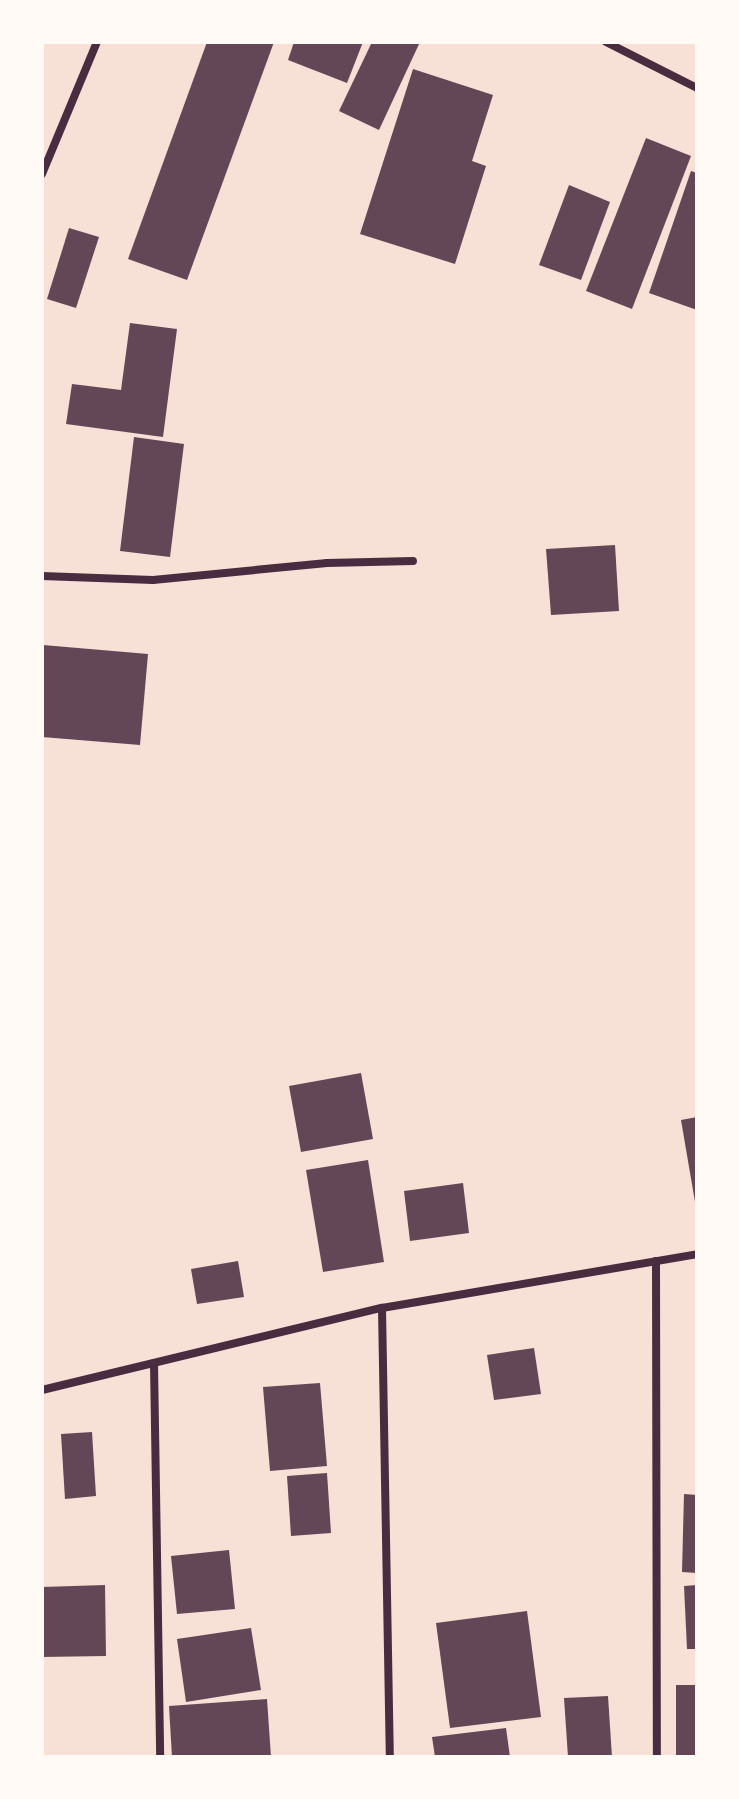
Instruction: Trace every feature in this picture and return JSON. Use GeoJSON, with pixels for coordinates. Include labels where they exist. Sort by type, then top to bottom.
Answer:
{"type":"FeatureCollection","features":[{"type":"Feature","properties":{"kind":"street"},"geometry":{"type":"LineString","coordinates":[[42,174],[97,42]]}},
{"type":"Feature","properties":{"kind":"street"},"geometry":{"type":"LineString","coordinates":[[606,42],[697,88]]}},
{"type":"Feature","properties":{"kind":"street"},"geometry":{"type":"LineString","coordinates":[[42,576],[153,580],[327,563],[413,561]]}},
{"type":"Feature","properties":{"kind":"street"},"geometry":{"type":"LineString","coordinates":[[42,1390],[382,1308],[697,1254]]}},
{"type":"Feature","properties":{"kind":"street"},"geometry":{"type":"LineString","coordinates":[[656,1261],[657,1757]]}},
{"type":"Feature","properties":{"kind":"street"},"geometry":{"type":"LineString","coordinates":[[382,1308],[390,1757]]}},
{"type":"Feature","properties":{"kind":"street"},"geometry":{"type":"LineString","coordinates":[[154,1363],[160,1757]]}},
{"type":"Feature","properties":{"kind":"building"},"geometry":{"type":"Polygon","coordinates":[[[207,42],[274,42],[187,280],[128,259],[207,42]]]}},
{"type":"Feature","properties":{"kind":"building"},"geometry":{"type":"Polygon","coordinates":[[[294,42],[363,42],[347,83],[288,60],[294,42]]]}},
{"type":"Feature","properties":{"kind":"building"},"geometry":{"type":"Polygon","coordinates":[[[372,42],[420,42],[379,130],[339,111],[372,42]]]}},
{"type":"Feature","properties":{"kind":"building"},"geometry":{"type":"Polygon","coordinates":[[[413,69],[493,95],[472,161],[486,166],[455,264],[360,234],[413,69]]]}},
{"type":"Feature","properties":{"kind":"building"},"geometry":{"type":"Polygon","coordinates":[[[646,138],[691,156],[632,309],[586,291],[646,138]]]}},
{"type":"Feature","properties":{"kind":"building"},"geometry":{"type":"Polygon","coordinates":[[[691,171],[697,173],[697,310],[649,293],[691,171]]]}},
{"type":"Feature","properties":{"kind":"building"},"geometry":{"type":"Polygon","coordinates":[[[569,185],[610,202],[581,280],[539,265],[569,185]]]}},
{"type":"Feature","properties":{"kind":"building"},"geometry":{"type":"Polygon","coordinates":[[[69,228],[99,237],[76,308],[47,299],[69,228]]]}},
{"type":"Feature","properties":{"kind":"building"},"geometry":{"type":"Polygon","coordinates":[[[130,323],[177,329],[163,437],[66,424],[72,384],[121,390],[130,323]]]}},
{"type":"Feature","properties":{"kind":"building"},"geometry":{"type":"Polygon","coordinates":[[[134,437],[184,444],[170,557],[120,551],[134,437]]]}},
{"type":"Feature","properties":{"kind":"building"},"geometry":{"type":"Polygon","coordinates":[[[615,545],[619,611],[551,615],[546,549],[615,545]]]}},
{"type":"Feature","properties":{"kind":"building"},"geometry":{"type":"Polygon","coordinates":[[[43,645],[148,654],[140,745],[42,737],[43,645]]]}},
{"type":"Feature","properties":{"kind":"building"},"geometry":{"type":"Polygon","coordinates":[[[361,1073],[373,1139],[301,1152],[289,1086],[361,1073]]]}},
{"type":"Feature","properties":{"kind":"building"},"geometry":{"type":"Polygon","coordinates":[[[697,1117],[697,1202],[695,1202],[681,1120],[697,1117]]]}},
{"type":"Feature","properties":{"kind":"building"},"geometry":{"type":"Polygon","coordinates":[[[368,1160],[384,1262],[323,1272],[306,1170],[368,1160]]]}},
{"type":"Feature","properties":{"kind":"building"},"geometry":{"type":"Polygon","coordinates":[[[463,1183],[469,1233],[410,1241],[404,1191],[463,1183]]]}},
{"type":"Feature","properties":{"kind":"building"},"geometry":{"type":"Polygon","coordinates":[[[238,1261],[244,1297],[197,1304],[191,1269],[238,1261]]]}},
{"type":"Feature","properties":{"kind":"building"},"geometry":{"type":"Polygon","coordinates":[[[534,1348],[541,1394],[494,1400],[487,1355],[534,1348]]]}},
{"type":"Feature","properties":{"kind":"building"},"geometry":{"type":"Polygon","coordinates":[[[320,1383],[327,1466],[270,1471],[263,1387],[320,1383]]]}},
{"type":"Feature","properties":{"kind":"building"},"geometry":{"type":"Polygon","coordinates":[[[92,1432],[96,1496],[65,1499],[61,1434],[92,1432]]]}},
{"type":"Feature","properties":{"kind":"building"},"geometry":{"type":"Polygon","coordinates":[[[327,1473],[331,1533],[291,1536],[287,1476],[327,1473]]]}},
{"type":"Feature","properties":{"kind":"building"},"geometry":{"type":"Polygon","coordinates":[[[684,1494],[697,1495],[697,1573],[682,1572],[684,1494]]]}},
{"type":"Feature","properties":{"kind":"building"},"geometry":{"type":"Polygon","coordinates":[[[229,1550],[235,1609],[177,1614],[171,1556],[229,1550]]]}},
{"type":"Feature","properties":{"kind":"building"},"geometry":{"type":"Polygon","coordinates":[[[105,1585],[106,1656],[42,1657],[42,1587],[105,1585]]]}},
{"type":"Feature","properties":{"kind":"building"},"geometry":{"type":"Polygon","coordinates":[[[697,1585],[697,1649],[687,1649],[684,1586],[697,1585]]]}},
{"type":"Feature","properties":{"kind":"building"},"geometry":{"type":"Polygon","coordinates":[[[527,1611],[541,1717],[450,1728],[436,1623],[527,1611]]]}},
{"type":"Feature","properties":{"kind":"building"},"geometry":{"type":"Polygon","coordinates":[[[251,1628],[261,1690],[186,1702],[177,1639],[251,1628]]]}},
{"type":"Feature","properties":{"kind":"building"},"geometry":{"type":"Polygon","coordinates":[[[676,1685],[697,1685],[697,1757],[676,1757],[676,1685]]]}},
{"type":"Feature","properties":{"kind":"building"},"geometry":{"type":"Polygon","coordinates":[[[608,1696],[612,1757],[568,1757],[564,1698],[608,1696]]]}},
{"type":"Feature","properties":{"kind":"building"},"geometry":{"type":"Polygon","coordinates":[[[267,1699],[271,1757],[172,1757],[169,1706],[267,1699]]]}},
{"type":"Feature","properties":{"kind":"building"},"geometry":{"type":"Polygon","coordinates":[[[506,1728],[510,1757],[435,1757],[432,1737],[506,1728]]]}}]}
